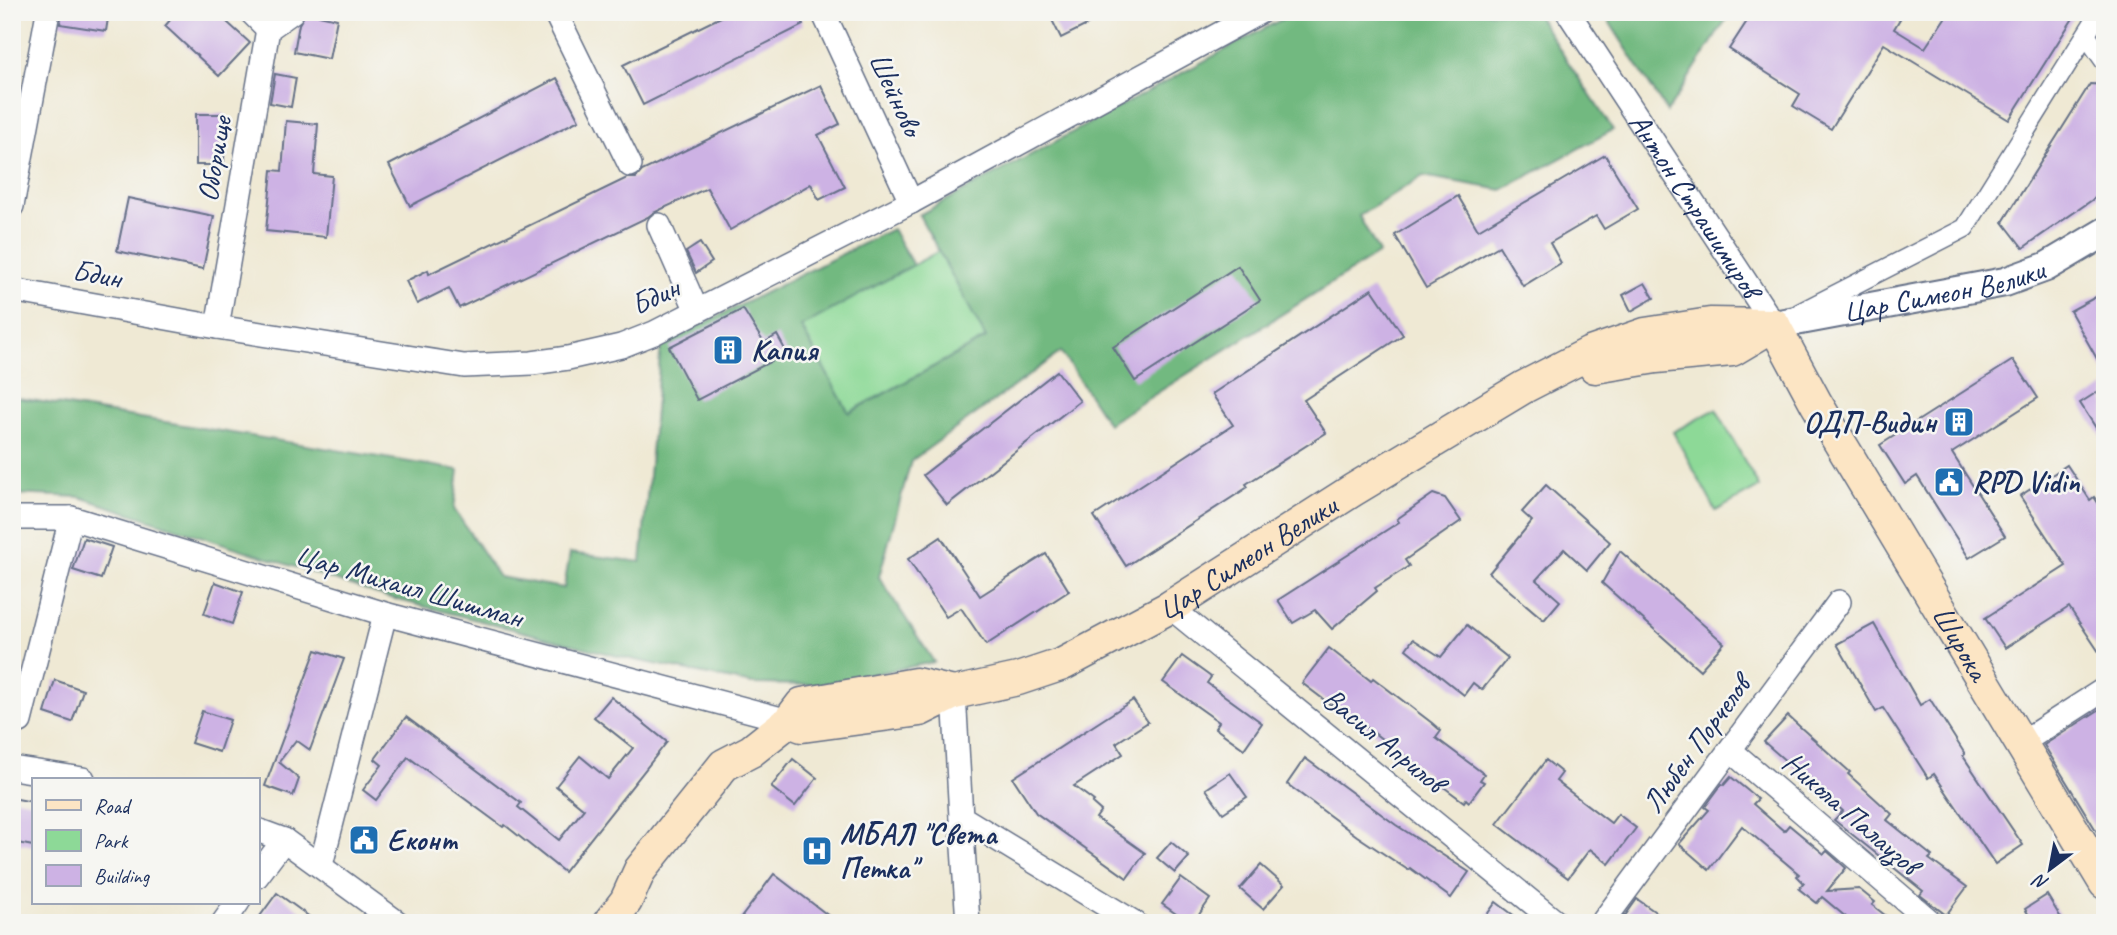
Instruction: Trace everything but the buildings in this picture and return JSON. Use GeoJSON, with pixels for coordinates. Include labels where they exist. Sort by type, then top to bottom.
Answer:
{"type":"FeatureCollection","features":[{"type":"Feature","properties":{"kind":"main road","name":"Цар Симеон Велики"},"geometry":{"type":"LineString","coordinates":[[789,721],[802,726],[920,710],[954,693],[1018,679],[1063,664],[1170,607],[1353,490],[1524,387],[1590,353],[1645,334],[1710,324],[1774,325]]}},
{"type":"Feature","properties":{"kind":"main road","name":"Антон Страшимиров"},"geometry":{"type":"LineString","coordinates":[[1774,325],[1816,403]]}},
{"type":"Feature","properties":{"kind":"main road","name":"Широка"},"geometry":{"type":"LineString","coordinates":[[1816,403],[2105,883]]}},
{"type":"Feature","properties":{"kind":"main road"},"geometry":{"type":"LineString","coordinates":[[617,912],[656,883],[739,778],[751,751],[789,721]]}},
{"type":"Feature","properties":{"kind":"street"},"geometry":{"type":"LineString","coordinates":[[12,206],[48,12]]}},
{"type":"Feature","properties":{"kind":"street"},"geometry":{"type":"LineString","coordinates":[[251,12],[268,29],[292,12]]}},
{"type":"Feature","properties":{"kind":"street"},"geometry":{"type":"LineString","coordinates":[[555,12],[630,165]]}},
{"type":"Feature","properties":{"kind":"street","name":"Шейново"},"geometry":{"type":"LineString","coordinates":[[823,12],[911,202]]}},
{"type":"Feature","properties":{"kind":"street","name":"Бдин"},"geometry":{"type":"LineString","coordinates":[[12,290],[217,327],[464,366],[544,362],[621,346],[697,311],[911,202],[1260,12]]}},
{"type":"Feature","properties":{"kind":"street","name":"Антон Страшимиров"},"geometry":{"type":"LineString","coordinates":[[1567,12],[1774,325]]}},
{"type":"Feature","properties":{"kind":"street"},"geometry":{"type":"LineString","coordinates":[[1774,325],[1965,228],[2100,12]]}},
{"type":"Feature","properties":{"kind":"street","name":"Оборище"},"geometry":{"type":"LineString","coordinates":[[217,327],[268,29]]}},
{"type":"Feature","properties":{"kind":"street"},"geometry":{"type":"LineString","coordinates":[[2086,35],[2105,62]]}},
{"type":"Feature","properties":{"kind":"street"},"geometry":{"type":"LineString","coordinates":[[659,225],[697,311]]}},
{"type":"Feature","properties":{"kind":"street","name":"Цар Симеон Велики"},"geometry":{"type":"LineString","coordinates":[[1774,325],[2005,282],[2046,267],[2105,232]]}},
{"type":"Feature","properties":{"kind":"street","name":"Цар Михаил Шишман"},"geometry":{"type":"LineString","coordinates":[[12,518],[71,518],[385,614],[789,721]]}},
{"type":"Feature","properties":{"kind":"street"},"geometry":{"type":"LineString","coordinates":[[20,720],[71,518]]}},
{"type":"Feature","properties":{"kind":"street","name":"Любен Порчелов"},"geometry":{"type":"LineString","coordinates":[[1602,923],[1839,602]]}},
{"type":"Feature","properties":{"kind":"street","name":"Васил Априлов"},"geometry":{"type":"LineString","coordinates":[[1170,607],[1558,923]]}},
{"type":"Feature","properties":{"kind":"street"},"geometry":{"type":"LineString","coordinates":[[321,865],[385,614]]}},
{"type":"Feature","properties":{"kind":"street"},"geometry":{"type":"LineString","coordinates":[[2021,743],[2105,689]]}},
{"type":"Feature","properties":{"kind":"street"},"geometry":{"type":"LineString","coordinates":[[954,693],[968,923]]}},
{"type":"Feature","properties":{"kind":"street","name":"Никола Палаузов"},"geometry":{"type":"LineString","coordinates":[[1730,750],[1931,923]]}},
{"type":"Feature","properties":{"kind":"street"},"geometry":{"type":"LineString","coordinates":[[12,768],[77,778]]}},
{"type":"Feature","properties":{"kind":"street"},"geometry":{"type":"LineString","coordinates":[[961,817],[1135,923]]}},
{"type":"Feature","properties":{"kind":"street"},"geometry":{"type":"LineString","coordinates":[[259,831],[284,840],[398,923]]}},
{"type":"Feature","properties":{"kind":"street"},"geometry":{"type":"LineString","coordinates":[[259,873],[284,840]]}},
{"type":"Feature","properties":{"kind":"street"},"geometry":{"type":"LineString","coordinates":[[223,923],[237,904]]}},
{"type":"Feature","properties":{"kind":"green space"},"geometry":{"type":"Polygon","coordinates":[[[1295,12],[1535,12],[1613,130],[1502,190],[1423,176],[1359,216],[1379,253],[1108,424],[1061,352],[911,461],[879,577],[934,662],[819,685],[752,684],[621,657],[387,597],[80,497],[12,494],[12,397],[459,470],[454,509],[499,577],[564,588],[570,553],[641,562],[661,345],[892,229],[913,265],[801,327],[849,413],[986,338],[919,215],[1295,12]]]}},
{"type":"Feature","properties":{"kind":"green space"},"geometry":{"type":"Polygon","coordinates":[[[1603,12],[1731,12],[1667,112],[1603,12]]]}},
{"type":"Feature","properties":{"kind":"green space"},"geometry":{"type":"Polygon","coordinates":[[[939,251],[987,338],[848,413],[801,326],[939,251]]]}},
{"type":"Feature","properties":{"kind":"green space"},"geometry":{"type":"Polygon","coordinates":[[[1716,409],[1759,487],[1716,511],[1673,432],[1716,409]]]}},
{"type":"Feature","properties":{"kind":"place","name":"Капия"},"geometry":{"type":"Point","coordinates":[728,350]}},
{"type":"Feature","properties":{"kind":"place","name":"ОДП-Видин"},"geometry":{"type":"Point","coordinates":[1959,422]}},
{"type":"Feature","properties":{"kind":"place","name":"RPD Vidin"},"geometry":{"type":"Point","coordinates":[1949,482]}},
{"type":"Feature","properties":{"kind":"place","name":"Еконт"},"geometry":{"type":"Point","coordinates":[364,840]}},
{"type":"Feature","properties":{"kind":"place","name":"МБАЛ \"Света Петка\""},"geometry":{"type":"Point","coordinates":[817,851]}}]}
